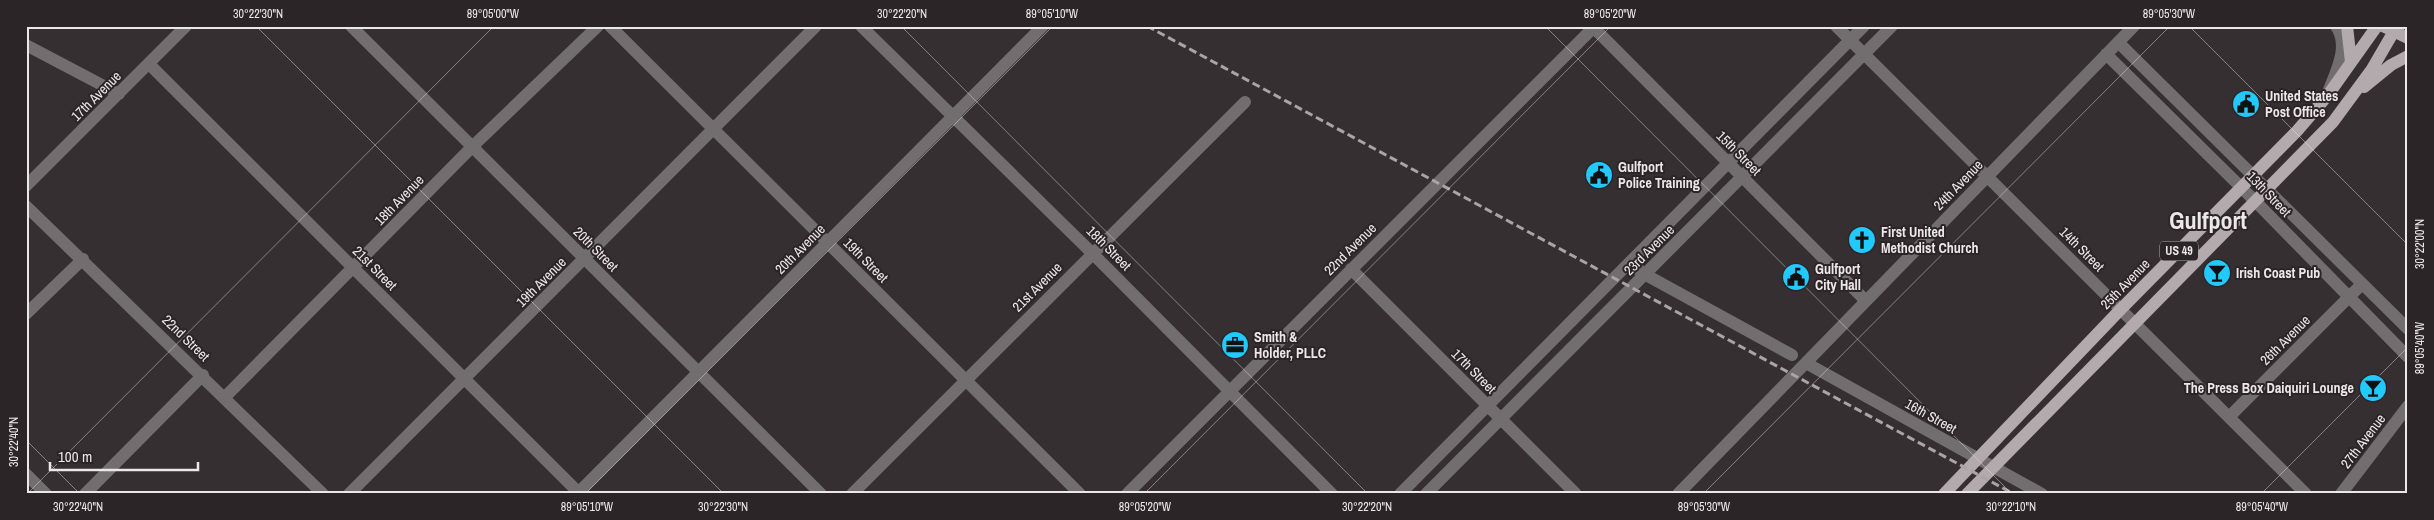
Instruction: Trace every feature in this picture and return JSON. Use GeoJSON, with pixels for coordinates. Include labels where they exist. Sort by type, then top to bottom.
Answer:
{"type":"FeatureCollection","features":[{"type":"Feature","properties":{"kind":"main road"},"geometry":{"type":"LineString","coordinates":[[2347,26],[2352,62]]}},
{"type":"Feature","properties":{"kind":"main road","name":"US 49"},"geometry":{"type":"LineString","coordinates":[[2328,95],[2377,26]]}},
{"type":"Feature","properties":{"kind":"main road","name":"US 49"},"geometry":{"type":"LineString","coordinates":[[1967,494],[2333,122],[2372,69],[2392,28]]}},
{"type":"Feature","properties":{"kind":"main road"},"geometry":{"type":"LineString","coordinates":[[2392,28],[2408,38]]}},
{"type":"Feature","properties":{"kind":"main road"},"geometry":{"type":"LineString","coordinates":[[2351,98],[2391,65],[2408,56]]}},
{"type":"Feature","properties":{"kind":"main road","name":"25th Avenue"},"geometry":{"type":"LineString","coordinates":[[1944,494],[2121,309],[2297,131],[2328,95]]}},
{"type":"Feature","properties":{"kind":"street","name":"17th Avenue"},"geometry":{"type":"LineString","coordinates":[[26,186],[186,26]]}},
{"type":"Feature","properties":{"kind":"street","name":"20th Street"},"geometry":{"type":"LineString","coordinates":[[351,26],[821,494]]}},
{"type":"Feature","properties":{"kind":"street","name":"18th Avenue"},"geometry":{"type":"LineString","coordinates":[[225,397],[472,147],[598,26]]}},
{"type":"Feature","properties":{"kind":"street","name":"19th Street"},"geometry":{"type":"LineString","coordinates":[[610,26],[1080,494]]}},
{"type":"Feature","properties":{"kind":"street","name":"19th Avenue"},"geometry":{"type":"LineString","coordinates":[[349,494],[816,26]]}},
{"type":"Feature","properties":{"kind":"street","name":"18th Street"},"geometry":{"type":"LineString","coordinates":[[861,26],[1092,252],[1332,494]]}},
{"type":"Feature","properties":{"kind":"street","name":"20th Avenue"},"geometry":{"type":"LineString","coordinates":[[578,493],[1043,26]]}},
{"type":"Feature","properties":{"kind":"street","name":"14th Street"},"geometry":{"type":"LineString","coordinates":[[1836,26],[2306,494]]}},
{"type":"Feature","properties":{"kind":"street","name":"23rd Avenue"},"geometry":{"type":"LineString","coordinates":[[1400,494],[1864,26]]}},
{"type":"Feature","properties":{"kind":"street","name":"23rd Avenue"},"geometry":{"type":"LineString","coordinates":[[1426,494],[1743,178],[1892,26]]}},
{"type":"Feature","properties":{"kind":"street","name":"24th Avenue"},"geometry":{"type":"LineString","coordinates":[[1678,494],[2134,26]]}},
{"type":"Feature","properties":{"kind":"street"},"geometry":{"type":"LineString","coordinates":[[2328,95],[2342,48],[2340,33],[2336,26]]}},
{"type":"Feature","properties":{"kind":"street","name":"15th Street"},"geometry":{"type":"LineString","coordinates":[[1593,27],[1866,301]]}},
{"type":"Feature","properties":{"kind":"street","name":"22nd Avenue"},"geometry":{"type":"LineString","coordinates":[[1127,494],[1593,27]]}},
{"type":"Feature","properties":{"kind":"street","name":"13th Street"},"geometry":{"type":"LineString","coordinates":[[2118,42],[2408,329]]}},
{"type":"Feature","properties":{"kind":"street"},"geometry":{"type":"LineString","coordinates":[[26,44],[119,94]]}},
{"type":"Feature","properties":{"kind":"street","name":"13th Street"},"geometry":{"type":"LineString","coordinates":[[2106,54],[2255,201],[2408,357]]}},
{"type":"Feature","properties":{"kind":"street","name":"21st Street"},"geometry":{"type":"LineString","coordinates":[[149,64],[578,493]]}},
{"type":"Feature","properties":{"kind":"street"},"geometry":{"type":"LineString","coordinates":[[1811,81],[1819,101]]}},
{"type":"Feature","properties":{"kind":"street","name":"21st Avenue"},"geometry":{"type":"LineString","coordinates":[[852,494],[1092,252],[1245,102]]}},
{"type":"Feature","properties":{"kind":"street","name":"22nd Street"},"geometry":{"type":"LineString","coordinates":[[26,206],[203,375],[323,494]]}},
{"type":"Feature","properties":{"kind":"street"},"geometry":{"type":"LineString","coordinates":[[26,314],[82,259]]}},
{"type":"Feature","properties":{"kind":"street"},"geometry":{"type":"LineString","coordinates":[[1630,264],[1646,275],[1792,355]]}},
{"type":"Feature","properties":{"kind":"street","name":"17th Street"},"geometry":{"type":"LineString","coordinates":[[1351,269],[1576,494]]}},
{"type":"Feature","properties":{"kind":"street","name":"26th Avenue"},"geometry":{"type":"LineString","coordinates":[[2230,417],[2362,284]]}},
{"type":"Feature","properties":{"kind":"street","name":"16th Street"},"geometry":{"type":"LineString","coordinates":[[1806,364],[2042,494]]}},
{"type":"Feature","properties":{"kind":"street"},"geometry":{"type":"LineString","coordinates":[[85,494],[203,375]]}},
{"type":"Feature","properties":{"kind":"street","name":"27th Avenue"},"geometry":{"type":"LineString","coordinates":[[2341,494],[2408,406]]}},
{"type":"Feature","properties":{"kind":"street"},"geometry":{"type":"LineString","coordinates":[[26,474],[46,494]]}},
{"type":"Feature","properties":{"kind":"railway"},"geometry":{"type":"LineString","coordinates":[[1147,26],[2014,494]]}},
{"type":"Feature","properties":{"kind":"place","name":"United States Post Office"},"geometry":{"type":"Point","coordinates":[2246,104]}},
{"type":"Feature","properties":{"kind":"place","name":"Gulfport Police Training"},"geometry":{"type":"Point","coordinates":[1599,175]}},
{"type":"Feature","properties":{"kind":"place","name":"First United Methodist Church"},"geometry":{"type":"Point","coordinates":[1862,240]}},
{"type":"Feature","properties":{"kind":"place","name":"Irish Coast Pub"},"geometry":{"type":"Point","coordinates":[2217,273]}},
{"type":"Feature","properties":{"kind":"place","name":"Gulfport City Hall"},"geometry":{"type":"Point","coordinates":[1796,277]}},
{"type":"Feature","properties":{"kind":"place","name":"Smith & Holder, PLLC"},"geometry":{"type":"Point","coordinates":[1235,345]}},
{"type":"Feature","properties":{"kind":"place","name":"The Press Box Daiquiri Lounge"},"geometry":{"type":"Point","coordinates":[2373,388]}},
{"type":"Feature","properties":{"kind":"district","name":"Gulfport"},"geometry":{"type":"Point","coordinates":[2208,220]}}]}
